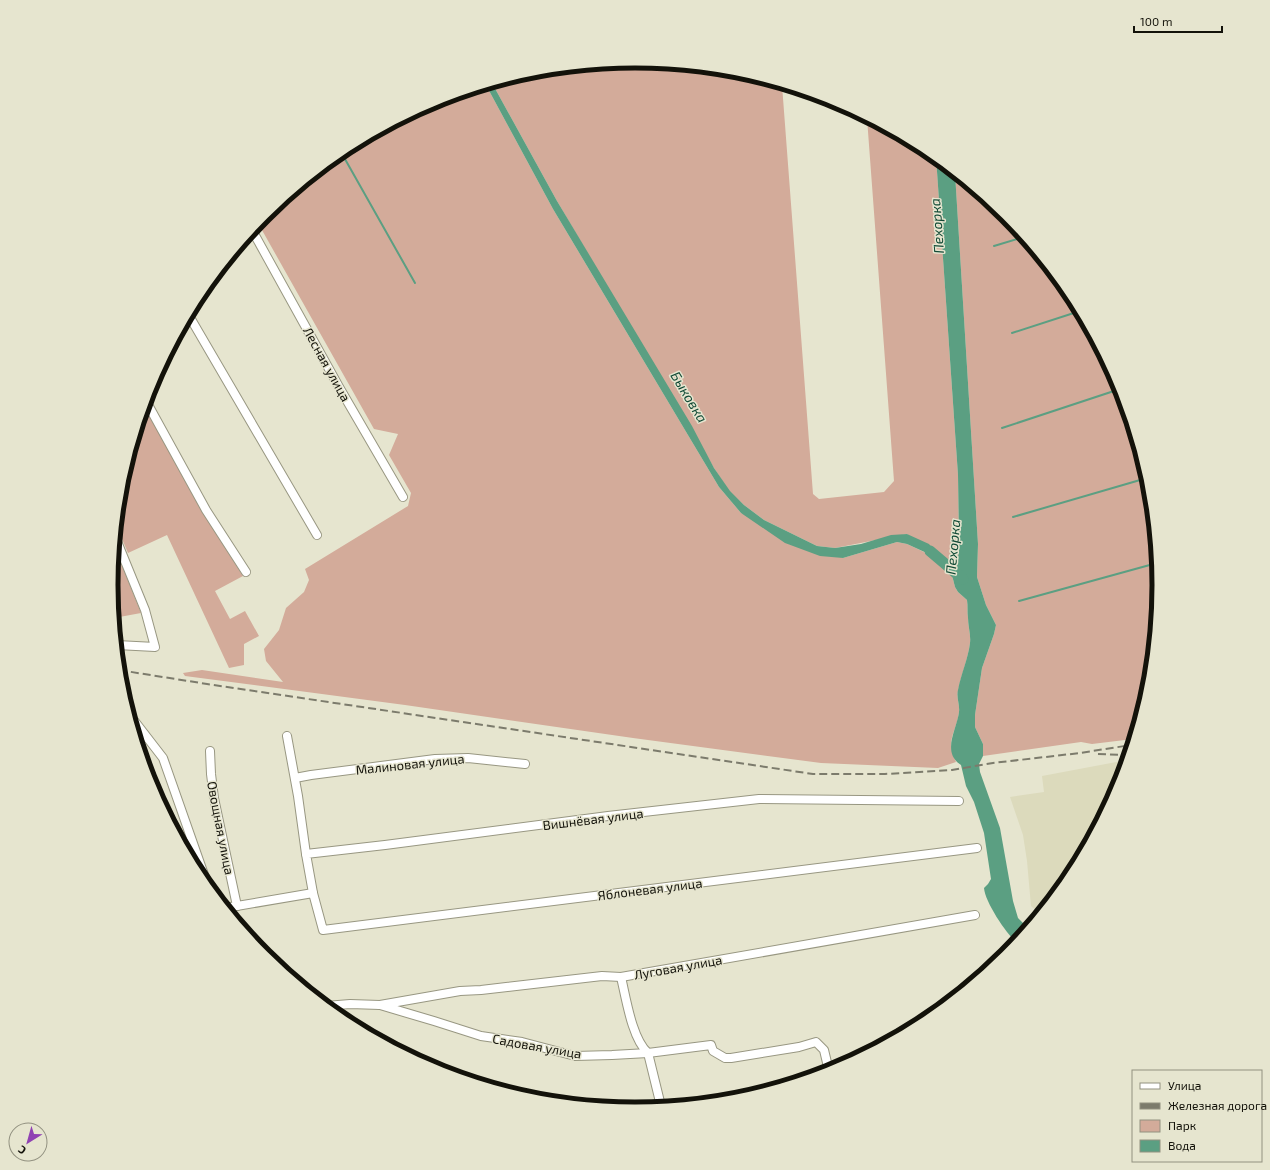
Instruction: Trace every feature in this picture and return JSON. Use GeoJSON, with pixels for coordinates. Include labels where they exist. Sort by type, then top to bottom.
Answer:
{"type":"FeatureCollection","features":[{"type":"Feature","properties":{"kind":"street","name":"Лесная улица"},"geometry":{"type":"LineString","coordinates":[[255,235],[339,387],[403,497]]}},
{"type":"Feature","properties":{"kind":"street"},"geometry":{"type":"LineString","coordinates":[[191,319],[317,535]]}},
{"type":"Feature","properties":{"kind":"street"},"geometry":{"type":"LineString","coordinates":[[149,407],[206,510],[246,572]]}},
{"type":"Feature","properties":{"kind":"street"},"geometry":{"type":"LineString","coordinates":[[119,547],[145,610],[155,647],[121,645]]}},
{"type":"Feature","properties":{"kind":"street"},"geometry":{"type":"LineString","coordinates":[[138,725],[163,758],[201,865]]}},
{"type":"Feature","properties":{"kind":"street"},"geometry":{"type":"LineString","coordinates":[[231,907],[313,893],[287,736]]}},
{"type":"Feature","properties":{"kind":"street","name":"Овощная улица"},"geometry":{"type":"LineString","coordinates":[[210,751],[214,798],[237,906]]}},
{"type":"Feature","properties":{"kind":"street","name":"Малиновая улица"},"geometry":{"type":"LineString","coordinates":[[295,778],[435,759],[468,758],[525,764]]}},
{"type":"Feature","properties":{"kind":"street","name":"Вишнёвая улица"},"geometry":{"type":"LineString","coordinates":[[306,854],[608,816],[759,799],[959,801]]}},
{"type":"Feature","properties":{"kind":"street","name":"Яблоневая улица"},"geometry":{"type":"LineString","coordinates":[[313,893],[323,930],[978,848]]}},
{"type":"Feature","properties":{"kind":"street","name":"Луговая улица"},"geometry":{"type":"LineString","coordinates":[[380,1005],[460,991],[481,990],[602,976],[621,977],[974,915]]}},
{"type":"Feature","properties":{"kind":"street"},"geometry":{"type":"LineString","coordinates":[[621,977],[637,1037],[648,1053],[660,1101]]}},
{"type":"Feature","properties":{"kind":"street","name":"Садовая улица"},"geometry":{"type":"LineString","coordinates":[[334,1005],[380,1005],[481,1036],[522,1042],[575,1056],[648,1053],[711,1045],[713,1052],[725,1058],[731,1058],[799,1047],[816,1042],[824,1050],[828,1065]]}},
{"type":"Feature","properties":{"kind":"shaded area"},"geometry":{"type":"Polygon","coordinates":[[[1121,761],[1099,814],[1083,844],[1065,872],[1036,911],[1031,906],[1023,835],[1010,797],[1044,792],[1042,776],[1121,761]]]}},
{"type":"Feature","properties":{"kind":"green space"},"geometry":{"type":"Polygon","coordinates":[[[635,68],[702,72],[736,78],[782,90],[813,494],[819,499],[884,492],[894,481],[867,123],[894,137],[937,165],[958,475],[958,560],[952,575],[958,592],[967,600],[970,637],[968,655],[958,693],[958,720],[951,742],[951,748],[956,762],[938,768],[821,763],[185,676],[183,673],[202,670],[283,682],[266,661],[264,649],[279,630],[286,608],[304,592],[309,580],[305,569],[408,506],[411,493],[389,455],[398,434],[374,429],[261,228],[294,196],[320,175],[377,137],[406,121],[437,107],[488,90],[553,209],[719,487],[741,513],[843,558],[897,542],[907,544],[941,560],[907,534],[835,548],[817,546],[764,520],[744,505],[729,491],[557,201],[495,88],[534,78],[568,72],[635,68]]]}},
{"type":"Feature","properties":{"kind":"green space"},"geometry":{"type":"Polygon","coordinates":[[[955,179],[1001,219],[1024,244],[1065,298],[1099,356],[1125,419],[1142,484],[1148,518],[1152,585],[1148,652],[1142,686],[1128,740],[1092,744],[1081,742],[983,756],[983,744],[975,727],[975,715],[982,668],[996,625],[986,605],[977,577],[978,544],[955,179]]]}},
{"type":"Feature","properties":{"kind":"green space"},"geometry":{"type":"Polygon","coordinates":[[[148,412],[204,514],[243,576],[215,591],[230,619],[245,611],[259,636],[244,644],[244,665],[229,668],[167,535],[128,553],[120,535],[122,518],[128,484],[148,412]]]}},
{"type":"Feature","properties":{"kind":"green space"},"geometry":{"type":"Polygon","coordinates":[[[119,558],[141,613],[119,617],[119,558]]]}},
{"type":"Feature","properties":{"kind":"green space"},"geometry":{"type":"Polygon","coordinates":[[[143,745],[146,748],[170,811],[157,783],[143,745]]]}},
{"type":"Feature","properties":{"kind":"water"},"geometry":{"type":"Polygon","coordinates":[[[495,88],[557,201],[692,426],[714,468],[730,491],[744,505],[764,520],[817,546],[835,548],[861,544],[891,535],[907,534],[929,544],[942,560],[907,544],[897,542],[843,558],[820,556],[785,543],[741,513],[719,487],[553,209],[488,90],[495,88]]]}},
{"type":"Feature","properties":{"kind":"water"},"geometry":{"type":"Polygon","coordinates":[[[937,165],[955,179],[978,544],[977,577],[986,605],[996,625],[982,668],[975,715],[975,727],[983,744],[983,756],[979,764],[980,772],[1000,828],[1013,901],[1018,918],[1025,925],[1013,938],[997,917],[985,894],[984,888],[991,879],[984,833],[974,802],[966,786],[961,765],[955,760],[951,747],[959,712],[958,693],[968,655],[970,640],[967,600],[955,587],[952,575],[958,560],[958,475],[937,165]]]}},
{"type":"Feature","properties":{"kind":"waterway"},"geometry":{"type":"LineString","coordinates":[[344,158],[415,283]]}},
{"type":"Feature","properties":{"kind":"waterway"},"geometry":{"type":"LineString","coordinates":[[994,246],[1019,239]]}},
{"type":"Feature","properties":{"kind":"waterway"},"geometry":{"type":"LineString","coordinates":[[1012,333],[1074,313]]}},
{"type":"Feature","properties":{"kind":"waterway"},"geometry":{"type":"LineString","coordinates":[[1002,428],[1114,391]]}},
{"type":"Feature","properties":{"kind":"waterway"},"geometry":{"type":"LineString","coordinates":[[1013,517],[1141,480]]}},
{"type":"Feature","properties":{"kind":"waterway","name":"Быковка"},"geometry":{"type":"LineString","coordinates":[[930,551],[963,579]]}},
{"type":"Feature","properties":{"kind":"waterway"},"geometry":{"type":"LineString","coordinates":[[1019,601],[1151,565]]}},
{"type":"Feature","properties":{"kind":"railway"},"geometry":{"type":"LineString","coordinates":[[125,671],[813,774],[885,774],[952,770],[993,763],[1080,753],[1126,746]]}},
{"type":"Feature","properties":{"kind":"railway"},"geometry":{"type":"LineString","coordinates":[[1098,754],[1124,755]]}},
{"type":"Feature","properties":{"kind":"water label","name":"Пехорка"},"geometry":{"type":"Point","coordinates":[937,226]}},
{"type":"Feature","properties":{"kind":"water label","name":"Пехорка"},"geometry":{"type":"Point","coordinates":[953,547]}}]}
